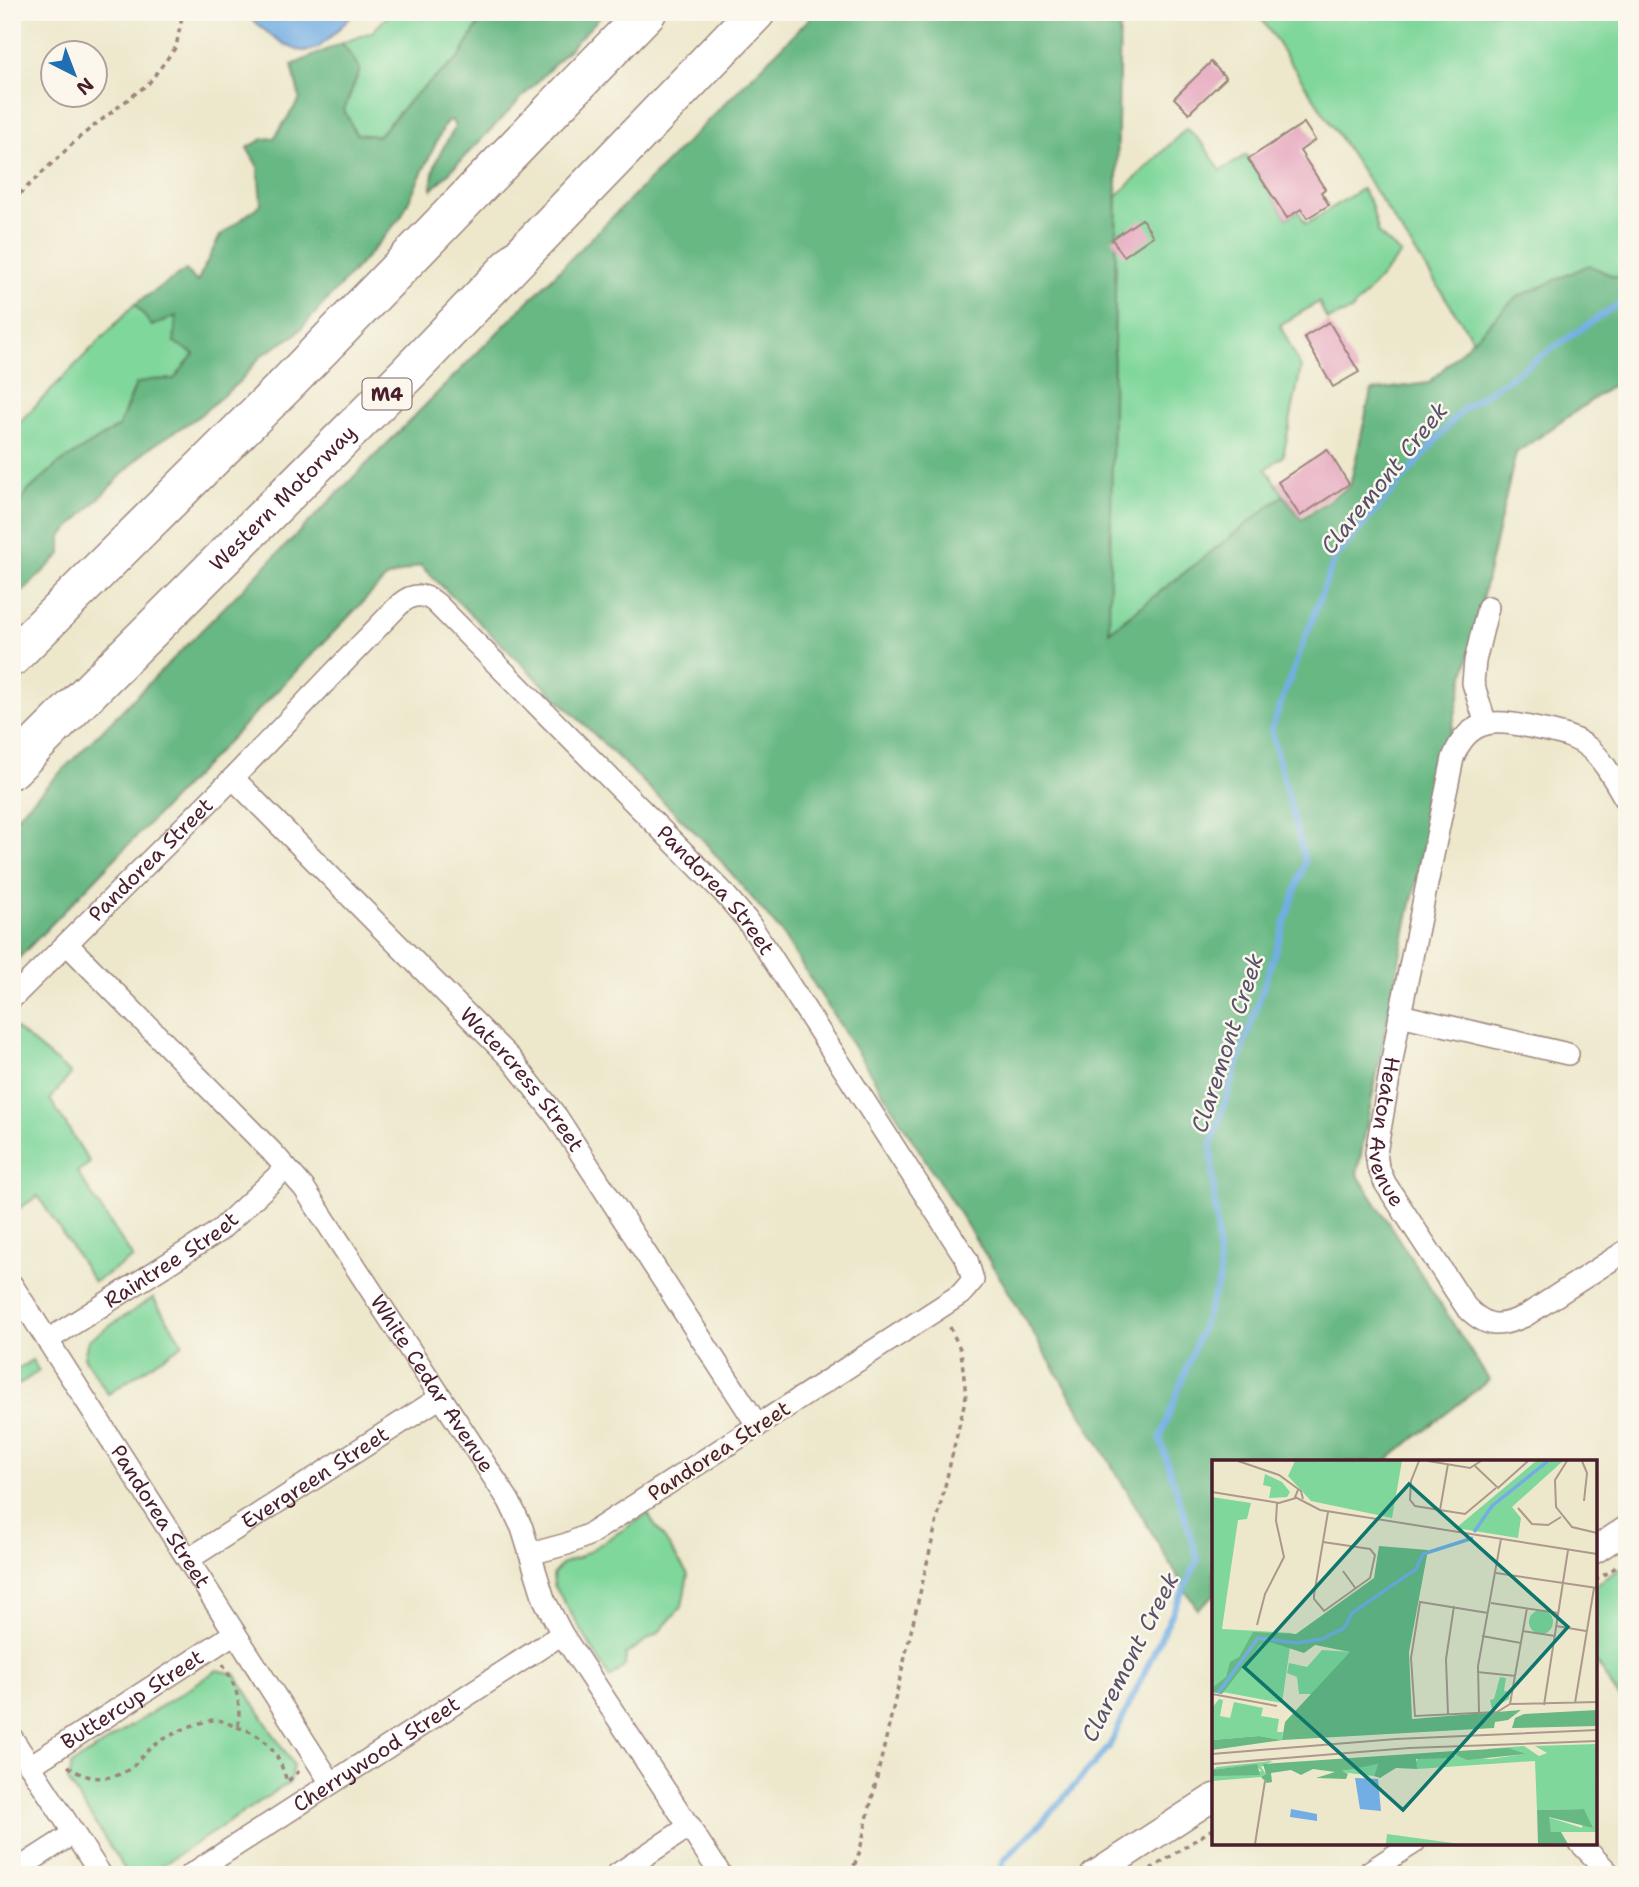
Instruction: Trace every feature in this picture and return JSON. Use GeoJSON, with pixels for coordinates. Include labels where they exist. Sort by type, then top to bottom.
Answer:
{"type":"FeatureCollection","features":[{"type":"Feature","properties":{"kind":"highway"},"geometry":{"type":"LineString","coordinates":[[12,657],[297,373],[647,12]]}},
{"type":"Feature","properties":{"kind":"highway","name":"Western Motorway"},"geometry":{"type":"LineString","coordinates":[[12,769],[398,382],[757,12]]}},
{"type":"Feature","properties":{"kind":"street","name":"Pandorea Street"},"geometry":{"type":"LineString","coordinates":[[12,999],[233,778],[406,599],[419,595],[431,599],[722,891],[746,919],[970,1266],[973,1280],[970,1286],[938,1309],[590,1534],[574,1542],[530,1554]]}},
{"type":"Feature","properties":{"kind":"street"},"geometry":{"type":"LineString","coordinates":[[1488,607],[1475,661],[1473,683],[1486,723],[1501,721],[1571,736],[1591,749],[1627,802]]}},
{"type":"Feature","properties":{"kind":"street","name":"Heaton Avenue"},"geometry":{"type":"LineString","coordinates":[[1486,723],[1471,732],[1459,744],[1454,758],[1400,1015],[1376,1153],[1378,1167],[1385,1183],[1472,1313],[1478,1319],[1493,1325],[1507,1324],[1525,1317],[1627,1250]]}},
{"type":"Feature","properties":{"kind":"street","name":"Watercress Street"},"geometry":{"type":"LineString","coordinates":[[233,778],[531,1081],[758,1426]]}},
{"type":"Feature","properties":{"kind":"street","name":"White Cedar Avenue"},"geometry":{"type":"LineString","coordinates":[[67,944],[286,1168],[316,1205],[509,1501],[519,1520],[544,1599],[562,1634],[721,1875]]}},
{"type":"Feature","properties":{"kind":"street"},"geometry":{"type":"LineString","coordinates":[[1400,1015],[1568,1054]]}},
{"type":"Feature","properties":{"kind":"street","name":"Raintree Street"},"geometry":{"type":"LineString","coordinates":[[48,1340],[219,1231],[286,1168]]}},
{"type":"Feature","properties":{"kind":"street","name":"Pandorea Street"},"geometry":{"type":"LineString","coordinates":[[12,1285],[331,1783]]}},
{"type":"Feature","properties":{"kind":"street","name":"Evergreen Street"},"geometry":{"type":"LineString","coordinates":[[189,1559],[441,1397]]}},
{"type":"Feature","properties":{"kind":"street"},"geometry":{"type":"LineString","coordinates":[[1597,1549],[1627,1530]]}},
{"type":"Feature","properties":{"kind":"street","name":"Buttercup Street"},"geometry":{"type":"LineString","coordinates":[[30,1766],[235,1633]]}},
{"type":"Feature","properties":{"kind":"street","name":"Cherrywood Street"},"geometry":{"type":"LineString","coordinates":[[190,1875],[562,1634]]}},
{"type":"Feature","properties":{"kind":"street"},"geometry":{"type":"LineString","coordinates":[[12,1738],[101,1875]]}},
{"type":"Feature","properties":{"kind":"street"},"geometry":{"type":"LineString","coordinates":[[1094,1875],[1212,1798]]}},
{"type":"Feature","properties":{"kind":"street"},"geometry":{"type":"LineString","coordinates":[[616,1875],[690,1826]]}},
{"type":"Feature","properties":{"kind":"street"},"geometry":{"type":"LineString","coordinates":[[12,1873],[74,1833]]}},
{"type":"Feature","properties":{"kind":"street"},"geometry":{"type":"LineString","coordinates":[[1364,1875],[1411,1845]]}},
{"type":"Feature","properties":{"kind":"street"},"geometry":{"type":"LineString","coordinates":[[1582,1845],[1611,1875]]}},
{"type":"Feature","properties":{"kind":"path"},"geometry":{"type":"LineString","coordinates":[[12,201],[81,136],[149,83],[176,47],[183,12]]}},
{"type":"Feature","properties":{"kind":"path"},"geometry":{"type":"LineString","coordinates":[[850,1875],[859,1854],[966,1396],[961,1351],[953,1332],[938,1309]]}},
{"type":"Feature","properties":{"kind":"path"},"geometry":{"type":"LineString","coordinates":[[1597,1580],[1627,1560]]}},
{"type":"Feature","properties":{"kind":"path"},"geometry":{"type":"LineString","coordinates":[[223,1664],[238,1694],[238,1728]]}},
{"type":"Feature","properties":{"kind":"path"},"geometry":{"type":"LineString","coordinates":[[62,1759],[79,1774],[95,1778],[114,1776],[134,1766],[148,1750],[178,1731],[214,1720],[255,1734],[274,1751],[287,1782],[307,1766]]}},
{"type":"Feature","properties":{"kind":"path"},"geometry":{"type":"LineString","coordinates":[[1143,1875],[1212,1829]]}},
{"type":"Feature","properties":{"kind":"green space"},"geometry":{"type":"Polygon","coordinates":[[[392,12],[485,12],[460,57],[415,95],[378,136],[356,135],[344,110],[360,69],[342,43],[372,32],[392,12]]]}},
{"type":"Feature","properties":{"kind":"green space"},"geometry":{"type":"Polygon","coordinates":[[[485,12],[605,12],[432,190],[435,165],[455,128],[452,120],[446,122],[401,217],[372,251],[295,335],[261,356],[240,381],[199,416],[145,451],[61,537],[61,554],[13,601],[12,512],[28,491],[57,465],[119,426],[136,384],[150,380],[174,379],[194,354],[174,342],[176,316],[152,326],[135,304],[186,270],[197,282],[220,236],[261,204],[258,167],[247,148],[263,139],[274,138],[300,99],[292,65],[342,43],[360,69],[344,110],[356,134],[378,136],[415,95],[460,57],[485,12]]]}},
{"type":"Feature","properties":{"kind":"green space"},"geometry":{"type":"Polygon","coordinates":[[[816,12],[1120,12],[1109,632],[1284,495],[1301,519],[1350,486],[1371,391],[1429,383],[1515,298],[1589,265],[1617,278],[1627,263],[1627,375],[1516,453],[1407,921],[1357,1174],[1489,1380],[1387,1460],[1212,1460],[1212,1597],[1197,1609],[1004,1284],[781,932],[704,841],[420,565],[386,578],[12,965],[12,821],[816,12]]]}},
{"type":"Feature","properties":{"kind":"green space"},"geometry":{"type":"Polygon","coordinates":[[[1257,12],[1627,12],[1627,375],[1538,438],[1257,12]]]}},
{"type":"Feature","properties":{"kind":"green space"},"geometry":{"type":"Polygon","coordinates":[[[1187,128],[1203,144],[1221,171],[1246,155],[1287,218],[1298,211],[1306,224],[1362,189],[1371,204],[1379,234],[1401,254],[1351,311],[1327,320],[1319,302],[1280,325],[1301,368],[1283,456],[1266,469],[1284,495],[1108,632],[1117,196],[1187,128]]]}},
{"type":"Feature","properties":{"kind":"green space"},"geometry":{"type":"Polygon","coordinates":[[[135,304],[152,326],[176,316],[194,354],[174,379],[150,380],[136,384],[119,426],[57,465],[28,491],[12,512],[12,430],[135,304]]]}},
{"type":"Feature","properties":{"kind":"green space"},"geometry":{"type":"Polygon","coordinates":[[[14,1027],[71,1074],[50,1099],[90,1163],[77,1172],[133,1258],[94,1282],[38,1196],[12,1213],[14,1027]]]}},
{"type":"Feature","properties":{"kind":"green space"},"geometry":{"type":"Polygon","coordinates":[[[153,1298],[183,1344],[108,1394],[84,1357],[88,1340],[153,1298]]]}},
{"type":"Feature","properties":{"kind":"green space"},"geometry":{"type":"Polygon","coordinates":[[[32,1360],[39,1371],[12,1389],[12,1373],[32,1360]]]}},
{"type":"Feature","properties":{"kind":"green space"},"geometry":{"type":"Polygon","coordinates":[[[648,1514],[688,1575],[682,1606],[659,1632],[626,1654],[625,1666],[610,1678],[554,1585],[553,1574],[563,1563],[578,1558],[648,1514]]]}},
{"type":"Feature","properties":{"kind":"green space"},"geometry":{"type":"Polygon","coordinates":[[[1627,1564],[1627,1710],[1597,1663],[1597,1584],[1627,1564]]]}},
{"type":"Feature","properties":{"kind":"green space"},"geometry":{"type":"Polygon","coordinates":[[[217,1670],[235,1674],[293,1765],[290,1782],[147,1875],[127,1873],[68,1781],[71,1765],[217,1670]]]}},
{"type":"Feature","properties":{"kind":"water"},"geometry":{"type":"Polygon","coordinates":[[[242,12],[356,12],[324,43],[310,51],[290,47],[279,41],[242,12]]]}},
{"type":"Feature","properties":{"kind":"building"},"geometry":{"type":"Polygon","coordinates":[[[1211,62],[1226,78],[1189,113],[1174,98],[1211,62]]]}},
{"type":"Feature","properties":{"kind":"building"},"geometry":{"type":"Polygon","coordinates":[[[1304,123],[1315,140],[1300,151],[1325,189],[1321,192],[1329,205],[1307,218],[1301,209],[1287,218],[1248,159],[1304,123]]]}},
{"type":"Feature","properties":{"kind":"building"},"geometry":{"type":"Polygon","coordinates":[[[1142,219],[1153,236],[1124,256],[1112,239],[1142,219]]]}},
{"type":"Feature","properties":{"kind":"building"},"geometry":{"type":"Polygon","coordinates":[[[1329,322],[1359,372],[1333,387],[1304,337],[1329,322]]]}},
{"type":"Feature","properties":{"kind":"building"},"geometry":{"type":"Polygon","coordinates":[[[1327,449],[1349,484],[1300,516],[1278,482],[1327,449]]]}},
{"type":"Feature","properties":{"kind":"waterway","name":"Claremont Creek"},"geometry":{"type":"LineString","coordinates":[[1001,1875],[1003,1861],[1109,1747],[1198,1559],[1160,1439],[1220,1279],[1211,1145],[1305,862],[1271,730],[1335,558],[1463,409],[1627,298]]}}]}
